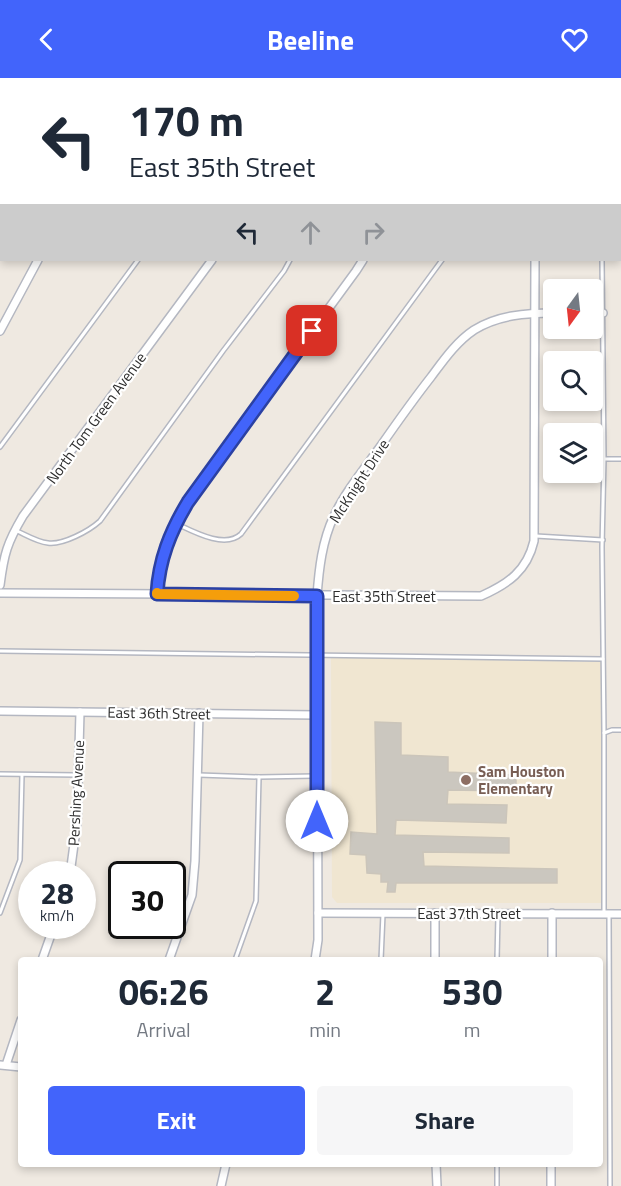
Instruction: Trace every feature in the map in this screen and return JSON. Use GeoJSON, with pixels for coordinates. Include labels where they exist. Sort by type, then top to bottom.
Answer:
{"type":"FeatureCollection","features":[{"type":"Feature","properties":{"kind":"street"},"geometry":{"type":"LineString","coordinates":[[0,331],[37,261]]}},
{"type":"Feature","properties":{"kind":"street","name":"North Tom Green Avenue"},"geometry":{"type":"LineString","coordinates":[[0,585],[3,556],[15,530],[211,261]]}},
{"type":"Feature","properties":{"kind":"street"},"geometry":{"type":"LineString","coordinates":[[157,594],[163,552],[175,523],[362,261]]}},
{"type":"Feature","properties":{"kind":"street"},"geometry":{"type":"LineString","coordinates":[[535,261],[535,536]]}},
{"type":"Feature","properties":{"kind":"street","name":"McKnight Drive"},"geometry":{"type":"LineString","coordinates":[[315,957],[318,940],[317,596],[322,553],[333,516],[363,470],[457,345],[476,329],[503,318],[543,313]]}},
{"type":"Feature","properties":{"kind":"street","name":"East 35th Street"},"geometry":{"type":"LineString","coordinates":[[0,593],[481,596],[499,588],[522,570],[532,552],[535,536]]}},
{"type":"Feature","properties":{"kind":"street","name":"East 36th Street"},"geometry":{"type":"LineString","coordinates":[[0,711],[317,715]]}},
{"type":"Feature","properties":{"kind":"street","name":"Pershing Avenue"},"geometry":{"type":"LineString","coordinates":[[72,861],[77,822],[80,712]]}},
{"type":"Feature","properties":{"kind":"street"},"geometry":{"type":"LineString","coordinates":[[170,957],[192,895],[199,713]]}},
{"type":"Feature","properties":{"kind":"street","name":"East 37th Street"},"geometry":{"type":"LineString","coordinates":[[318,913],[621,914]]}},
{"type":"Feature","properties":{"kind":"street"},"geometry":{"type":"LineString","coordinates":[[435,913],[435,957]]}},
{"type":"Feature","properties":{"kind":"street"},"geometry":{"type":"LineString","coordinates":[[552,913],[552,957]]}},
{"type":"Feature","properties":{"kind":"street"},"geometry":{"type":"LineString","coordinates":[[43,957],[49,939]]}},
{"type":"Feature","properties":{"kind":"street"},"geometry":{"type":"LineString","coordinates":[[18,1028],[3,1065],[18,1067]]}},
{"type":"Feature","properties":{"kind":"street"},"geometry":{"type":"LineString","coordinates":[[221,1186],[225,1167]]}},
{"type":"Feature","properties":{"kind":"street"},"geometry":{"type":"LineString","coordinates":[[436,1167],[437,1186]]}},
{"type":"Feature","properties":{"kind":"street"},"geometry":{"type":"LineString","coordinates":[[551,1167],[551,1186]]}},
{"type":"Feature","properties":{"kind":"lane"},"geometry":{"type":"LineString","coordinates":[[0,447],[137,261]]}},
{"type":"Feature","properties":{"kind":"lane"},"geometry":{"type":"LineString","coordinates":[[15,530],[50,544],[77,536],[100,521],[223,351],[284,272],[290,261]]}},
{"type":"Feature","properties":{"kind":"lane"},"geometry":{"type":"LineString","coordinates":[[175,523],[197,534],[217,539],[234,539],[242,534],[441,261]]}},
{"type":"Feature","properties":{"kind":"lane"},"geometry":{"type":"LineString","coordinates":[[602,261],[602,279]]}},
{"type":"Feature","properties":{"kind":"lane"},"geometry":{"type":"LineString","coordinates":[[603,313],[603,659],[610,1186]]}},
{"type":"Feature","properties":{"kind":"lane"},"geometry":{"type":"LineString","coordinates":[[604,459],[621,459]]}},
{"type":"Feature","properties":{"kind":"lane"},"geometry":{"type":"LineString","coordinates":[[535,536],[603,540]]}},
{"type":"Feature","properties":{"kind":"lane"},"geometry":{"type":"LineString","coordinates":[[0,651],[603,659]]}},
{"type":"Feature","properties":{"kind":"lane"},"geometry":{"type":"LineString","coordinates":[[604,733],[621,730]]}},
{"type":"Feature","properties":{"kind":"lane"},"geometry":{"type":"LineString","coordinates":[[0,774],[78,775]]}},
{"type":"Feature","properties":{"kind":"lane"},"geometry":{"type":"LineString","coordinates":[[0,913],[20,860],[22,774]]}},
{"type":"Feature","properties":{"kind":"lane"},"geometry":{"type":"LineString","coordinates":[[197,775],[317,776]]}},
{"type":"Feature","properties":{"kind":"lane"},"geometry":{"type":"LineString","coordinates":[[236,957],[256,901],[259,777]]}},
{"type":"Feature","properties":{"kind":"lane"},"geometry":{"type":"LineString","coordinates":[[381,957],[383,913]]}},
{"type":"Feature","properties":{"kind":"lane"},"geometry":{"type":"LineString","coordinates":[[497,957],[498,913]]}},
{"type":"Feature","properties":{"kind":"lane"},"geometry":{"type":"LineString","coordinates":[[497,1167],[497,1186]]}},
{"type":"Feature","properties":{"kind":"shaded area","name":"Sam Houston Elementary"},"geometry":{"type":"Polygon","coordinates":[[[331,657],[601,662],[601,903],[337,903],[332,897],[331,657]]]}},
{"type":"Feature","properties":{"kind":"building"},"geometry":{"type":"Polygon","coordinates":[[[375,722],[401,723],[401,755],[448,757],[448,772],[516,775],[516,791],[448,790],[447,804],[507,805],[506,823],[396,820],[395,835],[509,838],[509,853],[423,852],[424,866],[557,869],[557,883],[396,883],[395,892],[387,892],[388,882],[381,882],[381,874],[367,873],[366,855],[350,854],[351,832],[377,834],[375,722]]]}},
{"type":"Feature","properties":{"kind":"slow traffic"},"geometry":{"type":"LineString","coordinates":[[157,593],[294,596]]}},
{"type":"Feature","properties":{"kind":"place","name":"Sam Houston Elementary"},"geometry":{"type":"Point","coordinates":[466,780]}},
{"type":"Feature","properties":{"kind":"route"},"geometry":{"type":"LineString","coordinates":[[312,331],[173,526],[163,552],[157,594],[317,596],[317,821]]}}]}
